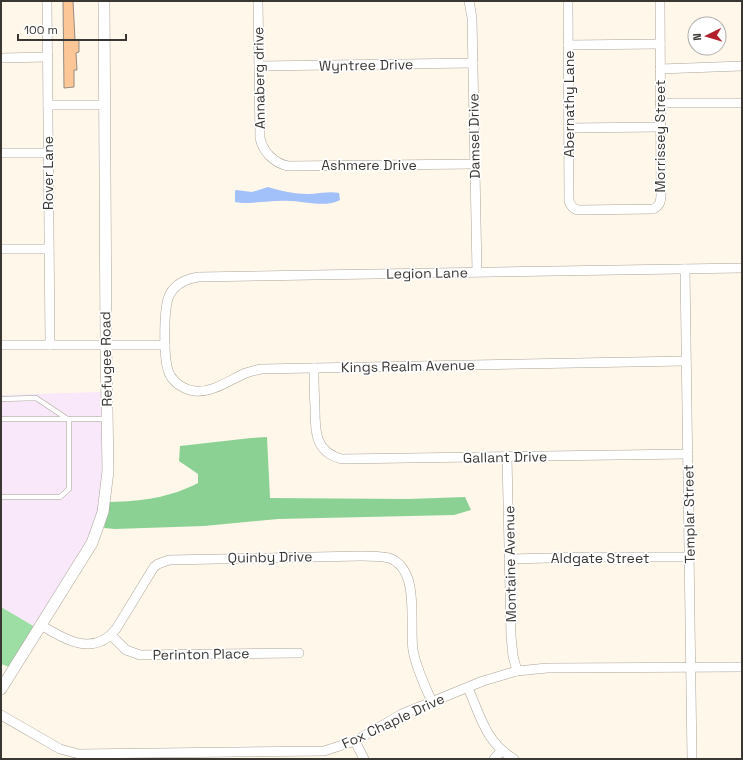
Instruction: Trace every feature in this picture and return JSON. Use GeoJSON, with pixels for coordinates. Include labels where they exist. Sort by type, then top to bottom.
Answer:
{"type":"FeatureCollection","features":[{"type":"Feature","properties":{"kind":"street","name":"Rover Lane"},"geometry":{"type":"LineString","coordinates":[[47,1],[50,345]]}},
{"type":"Feature","properties":{"kind":"street","name":"Refugee Road"},"geometry":{"type":"LineString","coordinates":[[1,689],[92,543],[100,524],[105,504],[108,471],[104,1]]}},
{"type":"Feature","properties":{"kind":"street","name":"Annaberg drive"},"geometry":{"type":"LineString","coordinates":[[258,1],[260,138],[267,153]]}},
{"type":"Feature","properties":{"kind":"street","name":"Damsel Drive"},"geometry":{"type":"LineString","coordinates":[[469,1],[472,18],[477,272]]}},
{"type":"Feature","properties":{"kind":"street","name":"Abernathy Lane"},"geometry":{"type":"LineString","coordinates":[[568,1],[569,192],[571,206]]}},
{"type":"Feature","properties":{"kind":"street","name":"Morrissey Street"},"geometry":{"type":"LineString","coordinates":[[571,206],[574,209],[580,210],[652,208],[656,207],[661,199],[660,1]]}},
{"type":"Feature","properties":{"kind":"street"},"geometry":{"type":"LineString","coordinates":[[568,45],[660,44]]}},
{"type":"Feature","properties":{"kind":"street"},"geometry":{"type":"LineString","coordinates":[[1,58],[48,57]]}},
{"type":"Feature","properties":{"kind":"street","name":"Wyntree Drive"},"geometry":{"type":"LineString","coordinates":[[259,66],[473,63]]}},
{"type":"Feature","properties":{"kind":"street"},"geometry":{"type":"LineString","coordinates":[[660,69],[742,66]]}},
{"type":"Feature","properties":{"kind":"street"},"geometry":{"type":"LineString","coordinates":[[660,103],[742,103]]}},
{"type":"Feature","properties":{"kind":"street"},"geometry":{"type":"LineString","coordinates":[[48,105],[104,105]]}},
{"type":"Feature","properties":{"kind":"street"},"geometry":{"type":"LineString","coordinates":[[569,128],[660,127]]}},
{"type":"Feature","properties":{"kind":"street"},"geometry":{"type":"LineString","coordinates":[[1,153],[48,153]]}},
{"type":"Feature","properties":{"kind":"street","name":"Ashmere Drive"},"geometry":{"type":"LineString","coordinates":[[267,153],[278,162],[288,166],[475,164]]}},
{"type":"Feature","properties":{"kind":"street"},"geometry":{"type":"LineString","coordinates":[[1,249],[49,248]]}},
{"type":"Feature","properties":{"kind":"street","name":"Legion Lane"},"geometry":{"type":"LineString","coordinates":[[166,345],[165,311],[171,284],[198,277],[742,268]]}},
{"type":"Feature","properties":{"kind":"street","name":"Templar Street"},"geometry":{"type":"LineString","coordinates":[[685,269],[692,759]]}},
{"type":"Feature","properties":{"kind":"street"},"geometry":{"type":"LineString","coordinates":[[1,345],[166,345]]}},
{"type":"Feature","properties":{"kind":"street","name":"Kings Realm Avenue"},"geometry":{"type":"LineString","coordinates":[[166,345],[166,358],[170,374],[181,386],[197,391],[213,388],[248,372],[261,369],[686,361]]}},
{"type":"Feature","properties":{"kind":"street","name":"Gallant Drive"},"geometry":{"type":"LineString","coordinates":[[314,368],[315,427],[318,440],[322,453],[336,457],[349,459],[688,454]]}},
{"type":"Feature","properties":{"kind":"street","name":"Montaine Avenue"},"geometry":{"type":"LineString","coordinates":[[508,457],[511,636],[513,656],[517,671]]}},
{"type":"Feature","properties":{"kind":"street","name":"Quinby Drive"},"geometry":{"type":"LineString","coordinates":[[111,635],[150,572],[158,564],[169,560],[361,556],[389,558],[402,567],[409,581],[411,589],[411,630],[413,650],[421,676],[432,702]]}},
{"type":"Feature","properties":{"kind":"street","name":"Aldgate Street"},"geometry":{"type":"LineString","coordinates":[[510,559],[690,557]]}},
{"type":"Feature","properties":{"kind":"street"},"geometry":{"type":"LineString","coordinates":[[41,625],[67,640],[79,644],[96,642],[111,635]]}},
{"type":"Feature","properties":{"kind":"street","name":"Perinton Place"},"geometry":{"type":"LineString","coordinates":[[111,635],[126,650],[140,655],[299,653]]}},
{"type":"Feature","properties":{"kind":"street","name":"Fox Chaple Drive"},"geometry":{"type":"LineString","coordinates":[[1,715],[60,749],[68,756],[79,754],[101,754],[278,756],[324,751],[355,741],[402,714],[483,682],[517,671],[546,668],[742,667]]}},
{"type":"Feature","properties":{"kind":"street"},"geometry":{"type":"LineString","coordinates":[[468,688],[487,733],[502,750],[514,759]]}},
{"type":"Feature","properties":{"kind":"street"},"geometry":{"type":"LineString","coordinates":[[355,741],[364,759]]}},
{"type":"Feature","properties":{"kind":"street"},"geometry":{"type":"LineString","coordinates":[[494,759],[502,750]]}},
{"type":"Feature","properties":{"kind":"lane"},"geometry":{"type":"LineString","coordinates":[[1,399],[36,398],[69,420]]}},
{"type":"Feature","properties":{"kind":"lane"},"geometry":{"type":"LineString","coordinates":[[1,419],[107,419]]}},
{"type":"Feature","properties":{"kind":"lane"},"geometry":{"type":"LineString","coordinates":[[1,497],[60,497],[70,488],[69,420]]}},
{"type":"Feature","properties":{"kind":"shaded area"},"geometry":{"type":"Polygon","coordinates":[[[101,392],[103,480],[98,523],[35,627],[1,607],[1,395],[101,392]]]}},
{"type":"Feature","properties":{"kind":"green space"},"geometry":{"type":"Polygon","coordinates":[[[267,437],[270,498],[408,499],[465,497],[471,510],[454,515],[278,519],[204,526],[115,529],[104,528],[110,502],[155,498],[177,492],[198,483],[198,474],[179,461],[180,446],[267,437]]]}},
{"type":"Feature","properties":{"kind":"green space"},"geometry":{"type":"Polygon","coordinates":[[[1,607],[35,627],[9,667],[1,664],[1,607]]]}},
{"type":"Feature","properties":{"kind":"water"},"geometry":{"type":"Polygon","coordinates":[[[268,187],[298,193],[339,193],[340,200],[328,204],[315,204],[296,201],[248,203],[235,202],[236,190],[252,192],[268,187]]]}},
{"type":"Feature","properties":{"kind":"building"},"geometry":{"type":"Polygon","coordinates":[[[63,1],[73,1],[75,40],[79,40],[79,52],[76,53],[77,70],[74,70],[74,87],[64,88],[63,1]]]}}]}
